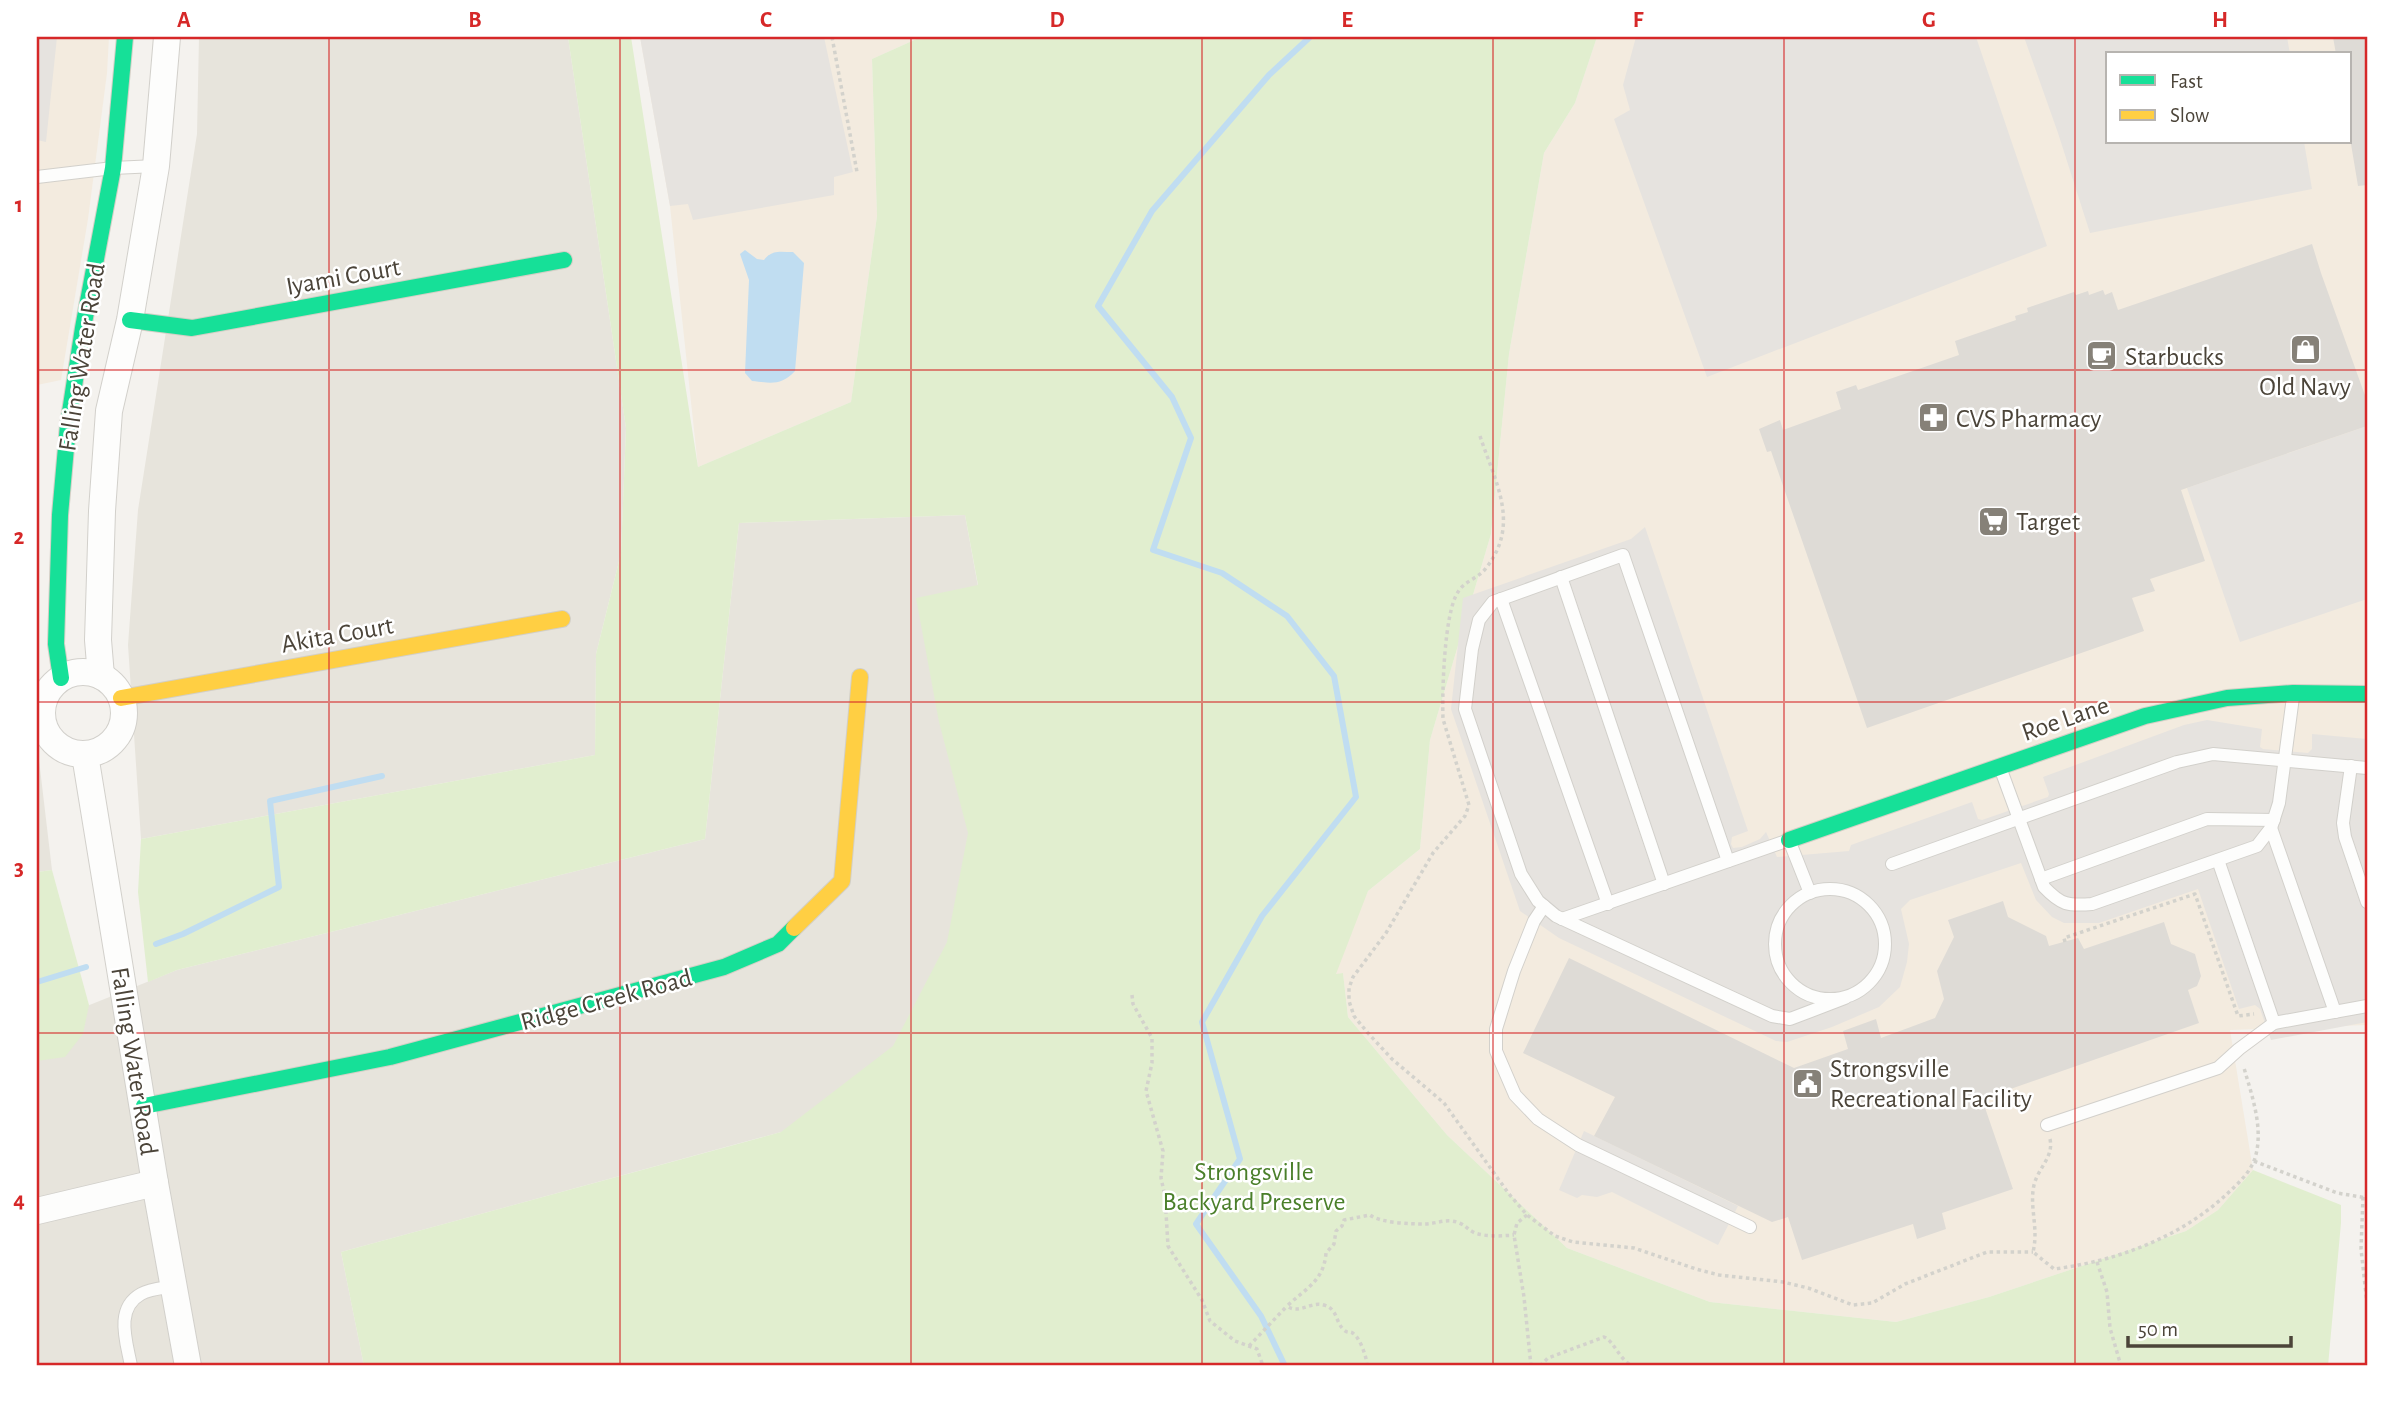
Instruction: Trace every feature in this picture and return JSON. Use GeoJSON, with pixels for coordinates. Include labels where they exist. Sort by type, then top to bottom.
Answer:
{"type":"FeatureCollection","features":[{"type":"Feature","properties":{"kind":"street","name":"Falling Water Road"},"geometry":{"type":"LineString","coordinates":[[61,678],[56,644],[60,514],[68,425],[113,168],[125,37]]}},
{"type":"Feature","properties":{"kind":"street","name":"Falling Water Road"},"geometry":{"type":"LineString","coordinates":[[101,676],[98,640],[108,424],[130,320],[156,166],[167,37]]}},
{"type":"Feature","properties":{"kind":"street","name":"Iyami Court"},"geometry":{"type":"LineString","coordinates":[[130,320],[192,328],[564,260]]}},
{"type":"Feature","properties":{"kind":"street","name":"Akita Court"},"geometry":{"type":"LineString","coordinates":[[121,698],[562,619]]}},
{"type":"Feature","properties":{"kind":"street"},"geometry":{"type":"LineString","coordinates":[[88,672],[101,676],[112,684],[124,708],[118,734],[110,745],[98,752],[85,755],[59,748],[49,738],[40,721],[44,699],[51,687],[61,678],[74,673],[88,672]]}},
{"type":"Feature","properties":{"kind":"street","name":"Ridge Creek Road"},"geometry":{"type":"LineString","coordinates":[[144,1106],[390,1057],[723,967],[778,944],[842,881],[860,677]]}},
{"type":"Feature","properties":{"kind":"street","name":"Roe Lane"},"geometry":{"type":"LineString","coordinates":[[1789,840],[2145,716],[2227,698],[2293,693],[2367,694]]}},
{"type":"Feature","properties":{"kind":"street","name":"Falling Water Road"},"geometry":{"type":"LineString","coordinates":[[85,755],[155,1183],[188,1366]]}},
{"type":"Feature","properties":{"kind":"street"},"geometry":{"type":"LineString","coordinates":[[37,1211],[155,1183]]}},
{"type":"Feature","properties":{"kind":"lane"},"geometry":{"type":"LineString","coordinates":[[37,177],[156,166]]}},
{"type":"Feature","properties":{"kind":"lane"},"geometry":{"type":"LineString","coordinates":[[1728,861],[1623,555],[1493,602],[1479,621],[1472,649],[1465,709],[1521,874],[1538,901],[1562,919],[1772,1016],[1790,1019],[1845,998],[1859,992],[1880,970],[1886,942],[1883,926],[1877,913],[1867,902],[1854,894],[1825,889],[1810,893],[1799,899],[1782,918],[1777,930],[1776,955],[1787,979],[1796,988],[1820,999],[1845,998]]}},
{"type":"Feature","properties":{"kind":"lane"},"geometry":{"type":"LineString","coordinates":[[1561,577],[1664,884]]}},
{"type":"Feature","properties":{"kind":"lane"},"geometry":{"type":"LineString","coordinates":[[1501,599],[1608,904]]}},
{"type":"Feature","properties":{"kind":"lane"},"geometry":{"type":"LineString","coordinates":[[2000,766],[2044,887],[2055,899],[2070,906],[2092,904],[2257,846],[2272,824],[2280,803],[2293,693]]}},
{"type":"Feature","properties":{"kind":"lane"},"geometry":{"type":"LineString","coordinates":[[1892,864],[2177,762],[2213,754],[2367,768]]}},
{"type":"Feature","properties":{"kind":"lane"},"geometry":{"type":"LineString","coordinates":[[2351,766],[2343,823],[2345,837],[2367,902]]}},
{"type":"Feature","properties":{"kind":"lane"},"geometry":{"type":"LineString","coordinates":[[2041,879],[2207,819],[2272,824]]}},
{"type":"Feature","properties":{"kind":"lane"},"geometry":{"type":"LineString","coordinates":[[2272,824],[2336,1012]]}},
{"type":"Feature","properties":{"kind":"lane"},"geometry":{"type":"LineString","coordinates":[[1562,919],[1789,840],[1810,893]]}},
{"type":"Feature","properties":{"kind":"lane"},"geometry":{"type":"LineString","coordinates":[[2218,860],[2274,1023]]}},
{"type":"Feature","properties":{"kind":"lane"},"geometry":{"type":"LineString","coordinates":[[1544,906],[1534,921],[1514,971],[1496,1029],[1496,1051],[1515,1095],[1538,1119],[1577,1145],[1750,1227]]}},
{"type":"Feature","properties":{"kind":"lane"},"geometry":{"type":"LineString","coordinates":[[2047,1125],[2218,1068],[2274,1023],[2367,1006]]}},
{"type":"Feature","properties":{"kind":"lane"},"geometry":{"type":"LineString","coordinates":[[131,1366],[123,1320],[128,1306],[141,1294],[174,1286]]}},
{"type":"Feature","properties":{"kind":"path"},"geometry":{"type":"LineString","coordinates":[[832,37],[856,172]]}},
{"type":"Feature","properties":{"kind":"path"},"geometry":{"type":"LineString","coordinates":[[1480,436],[1501,500],[1505,531],[1500,546],[1484,571],[1457,593],[1447,635],[1443,705],[1443,719],[1469,805],[1465,816],[1433,853],[1386,933],[1353,977],[1349,988],[1349,1001],[1354,1016],[1392,1059],[1444,1103],[1527,1215],[1555,1236],[1573,1242],[1634,1248],[1719,1275],[1796,1285],[1853,1305],[1872,1303],[1905,1284],[1987,1252],[2033,1252],[2053,1269],[2097,1262],[2135,1251],[2200,1217],[2234,1188],[2255,1161],[2258,1126],[2239,1049]]}},
{"type":"Feature","properties":{"kind":"path"},"geometry":{"type":"LineString","coordinates":[[2065,942],[2064,938],[2195,894],[2238,1016],[2259,1013]]}},
{"type":"Feature","properties":{"kind":"path"},"geometry":{"type":"LineString","coordinates":[[1132,995],[1133,1004],[1152,1038],[1152,1063],[1146,1091],[1163,1145],[1161,1178],[1166,1196],[1168,1246],[1202,1300],[1210,1321],[1235,1341],[1250,1344],[1257,1349],[1263,1366]]}},
{"type":"Feature","properties":{"kind":"path"},"geometry":{"type":"LineString","coordinates":[[2033,1252],[2037,1232],[2032,1195],[2035,1181],[2051,1154],[2047,1125]]}},
{"type":"Feature","properties":{"kind":"path"},"geometry":{"type":"LineString","coordinates":[[2255,1161],[2337,1193],[2365,1197],[2361,1249],[2367,1303]]}},
{"type":"Feature","properties":{"kind":"path"},"geometry":{"type":"LineString","coordinates":[[1250,1344],[1324,1271],[1326,1253],[1334,1244],[1335,1231],[1342,1226],[1344,1220],[1370,1215],[1377,1220],[1392,1222],[1426,1224],[1443,1220],[1464,1224],[1479,1234],[1514,1235]]}},
{"type":"Feature","properties":{"kind":"path"},"geometry":{"type":"LineString","coordinates":[[1527,1215],[1517,1223],[1514,1235],[1531,1366]]}},
{"type":"Feature","properties":{"kind":"path"},"geometry":{"type":"LineString","coordinates":[[2097,1262],[2107,1293],[2110,1328],[2121,1366]]}},
{"type":"Feature","properties":{"kind":"path"},"geometry":{"type":"LineString","coordinates":[[1285,1307],[1293,1311],[1324,1305],[1334,1311],[1344,1330],[1355,1335],[1367,1360],[1367,1366]]}},
{"type":"Feature","properties":{"kind":"path"},"geometry":{"type":"LineString","coordinates":[[1540,1366],[1548,1358],[1604,1337],[1608,1338],[1618,1354],[1632,1366]]}},
{"type":"Feature","properties":{"kind":"shaded area"},"geometry":{"type":"Polygon","coordinates":[[[37,37],[109,37],[107,73],[88,219],[61,380],[37,385],[37,37]]]}},
{"type":"Feature","properties":{"kind":"shaded area"},"geometry":{"type":"Polygon","coordinates":[[[37,37],[57,37],[46,142],[37,140],[37,37]]]}},
{"type":"Feature","properties":{"kind":"shaded area"},"geometry":{"type":"Polygon","coordinates":[[[199,37],[568,37],[626,428],[621,553],[596,654],[595,755],[141,839],[128,645],[138,510],[197,134],[199,37]]]}},
{"type":"Feature","properties":{"kind":"shaded area"},"geometry":{"type":"Polygon","coordinates":[[[640,37],[921,37],[872,59],[877,216],[851,402],[698,467],[670,206],[640,37]]]}},
{"type":"Feature","properties":{"kind":"shaded area"},"geometry":{"type":"Polygon","coordinates":[[[640,37],[824,37],[853,172],[834,177],[834,195],[693,220],[688,204],[670,206],[640,37]]]}},
{"type":"Feature","properties":{"kind":"shaded area"},"geometry":{"type":"Polygon","coordinates":[[[1597,37],[2367,37],[2367,1025],[2230,1030],[2253,1170],[2218,1210],[2186,1231],[1989,1297],[1896,1322],[1710,1302],[1567,1248],[1447,1135],[1348,1017],[1343,973],[1327,977],[1368,891],[1420,849],[1430,740],[1491,534],[1509,354],[1544,153],[1575,103],[1597,37]]]}},
{"type":"Feature","properties":{"kind":"shaded area"},"geometry":{"type":"Polygon","coordinates":[[[1636,37],[1976,37],[2047,246],[1707,377],[1614,119],[1630,110],[1623,85],[1636,37]]]}},
{"type":"Feature","properties":{"kind":"shaded area"},"geometry":{"type":"Polygon","coordinates":[[[2024,37],[2287,37],[2290,52],[2106,52],[2106,144],[2304,144],[2312,189],[2090,233],[2024,37]]]}},
{"type":"Feature","properties":{"kind":"shaded area"},"geometry":{"type":"Polygon","coordinates":[[[2367,426],[2367,599],[2240,642],[2187,488],[2367,426]]]}},
{"type":"Feature","properties":{"kind":"shaded area"},"geometry":{"type":"Polygon","coordinates":[[[965,515],[1063,1055],[341,1252],[364,1366],[37,1366],[37,1026],[177,970],[705,839],[739,523],[965,515]]]}},
{"type":"Feature","properties":{"kind":"shaded area"},"geometry":{"type":"Polygon","coordinates":[[[1645,527],[1748,831],[1732,837],[1733,848],[1760,839],[1766,832],[1777,857],[1849,851],[1851,845],[1972,802],[1978,819],[1982,820],[2048,797],[2043,777],[2184,725],[2207,720],[2262,729],[2260,747],[2263,749],[2308,753],[2312,749],[2312,734],[2367,739],[2367,1022],[2271,1040],[2260,1009],[2255,1005],[2239,1009],[2198,889],[2099,923],[2064,923],[2052,917],[2036,900],[2021,863],[1910,900],[1901,909],[1909,944],[1900,987],[1879,1007],[1787,1042],[1776,1041],[1559,938],[1520,911],[1451,709],[1463,598],[1631,539],[1645,527]]]}},
{"type":"Feature","properties":{"kind":"shaded area"},"geometry":{"type":"Polygon","coordinates":[[[37,743],[52,870],[37,872],[37,743]]]}},
{"type":"Feature","properties":{"kind":"shaded area"},"geometry":{"type":"Polygon","coordinates":[[[1584,1131],[1738,1206],[1718,1245],[1612,1192],[1597,1197],[1582,1195],[1577,1198],[1559,1190],[1584,1131]]]}},
{"type":"Feature","properties":{"kind":"green space","name":"Strongsville Backyard Preserve"},"geometry":{"type":"Polygon","coordinates":[[[568,37],[631,37],[698,467],[851,402],[877,216],[872,59],[921,37],[1597,37],[1575,103],[1544,153],[1509,354],[1491,534],[1430,740],[1420,849],[1368,891],[1336,974],[1343,973],[1348,1017],[1447,1135],[1567,1248],[1710,1302],[1896,1322],[1989,1297],[2186,1231],[2218,1210],[2253,1170],[2341,1205],[2328,1366],[364,1366],[341,1252],[781,1132],[893,1046],[947,942],[968,833],[939,722],[916,598],[978,585],[965,515],[739,523],[705,839],[177,970],[148,982],[138,892],[141,839],[595,755],[596,654],[621,553],[626,428],[568,37]]]}},
{"type":"Feature","properties":{"kind":"green space"},"geometry":{"type":"Polygon","coordinates":[[[52,870],[89,1005],[83,1034],[65,1057],[37,1061],[37,872],[52,870]]]}},
{"type":"Feature","properties":{"kind":"water"},"geometry":{"type":"Polygon","coordinates":[[[745,250],[757,259],[764,260],[774,253],[793,252],[804,263],[795,371],[780,381],[752,381],[745,373],[749,280],[740,254],[745,250]]]}},
{"type":"Feature","properties":{"kind":"building"},"geometry":{"type":"Polygon","coordinates":[[[2333,37],[2367,37],[2367,185],[2358,186],[2351,144],[2352,52],[2336,52],[2333,37]]]}},
{"type":"Feature","properties":{"kind":"building","name":"Target"},"geometry":{"type":"Polygon","coordinates":[[[2312,244],[2367,401],[2367,426],[2181,490],[2205,561],[2150,579],[2155,591],[2132,598],[2144,631],[1867,728],[1771,451],[1767,452],[1759,429],[1780,420],[1783,430],[1841,409],[1836,392],[1856,385],[1858,390],[1959,355],[1955,341],[2016,320],[2015,316],[2028,312],[2027,308],[2074,292],[2076,295],[2088,291],[2089,295],[2103,290],[2105,295],[2112,292],[2118,310],[2312,244]]]}},
{"type":"Feature","properties":{"kind":"building","name":"Strongsville Recreational Facility"},"geometry":{"type":"Polygon","coordinates":[[[2003,901],[2008,917],[2046,936],[2049,946],[2078,938],[2084,949],[2164,922],[2171,944],[2195,954],[2201,976],[2197,986],[2188,990],[2199,1023],[1982,1099],[2013,1189],[1942,1213],[1946,1229],[1917,1239],[1913,1224],[1802,1260],[1788,1217],[1772,1222],[1594,1136],[1615,1097],[1523,1053],[1569,958],[1794,1068],[1848,1049],[1843,1031],[1876,1019],[1881,1038],[1935,1018],[1944,999],[1937,971],[1954,937],[1948,920],[2003,901]]]}},
{"type":"Feature","properties":{"kind":"waterway"},"geometry":{"type":"LineString","coordinates":[[1285,1366],[1261,1316],[1196,1224],[1240,1159],[1202,1022],[1262,916],[1356,797],[1334,676],[1287,616],[1222,573],[1153,550],[1191,438],[1172,397],[1098,306],[1152,211],[1269,75],[1310,37]]}},
{"type":"Feature","properties":{"kind":"waterway"},"geometry":{"type":"LineString","coordinates":[[156,944],[183,934],[279,887],[270,801],[382,776]]}},
{"type":"Feature","properties":{"kind":"waterway"},"geometry":{"type":"LineString","coordinates":[[37,982],[86,967]]}},
{"type":"Feature","properties":{"kind":"traffic: fast"},"geometry":{"type":"LineString","coordinates":[[61,678],[56,644],[60,515],[68,425],[113,168],[125,37]]}},
{"type":"Feature","properties":{"kind":"traffic: fast"},"geometry":{"type":"LineString","coordinates":[[130,320],[192,328],[564,260]]}},
{"type":"Feature","properties":{"kind":"traffic: fast"},"geometry":{"type":"LineString","coordinates":[[1789,840],[2145,716],[2227,698],[2293,693],[2367,694]]}},
{"type":"Feature","properties":{"kind":"traffic: fast"},"geometry":{"type":"LineString","coordinates":[[144,1106],[390,1057],[724,967],[778,944],[794,928]]}},
{"type":"Feature","properties":{"kind":"traffic: slow"},"geometry":{"type":"LineString","coordinates":[[121,698],[562,619]]}},
{"type":"Feature","properties":{"kind":"traffic: slow"},"geometry":{"type":"LineString","coordinates":[[794,928],[842,881],[860,677]]}},
{"type":"Feature","properties":{"kind":"place","name":"Old Navy"},"geometry":{"type":"Point","coordinates":[2305,350]}},
{"type":"Feature","properties":{"kind":"place","name":"Starbucks"},"geometry":{"type":"Point","coordinates":[2102,356]}},
{"type":"Feature","properties":{"kind":"place","name":"CVS Pharmacy"},"geometry":{"type":"Point","coordinates":[1933,418]}},
{"type":"Feature","properties":{"kind":"place","name":"Target"},"geometry":{"type":"Point","coordinates":[1993,521]}},
{"type":"Feature","properties":{"kind":"place","name":"Strongsville Recreational Facility"},"geometry":{"type":"Point","coordinates":[1807,1083]}}]}
